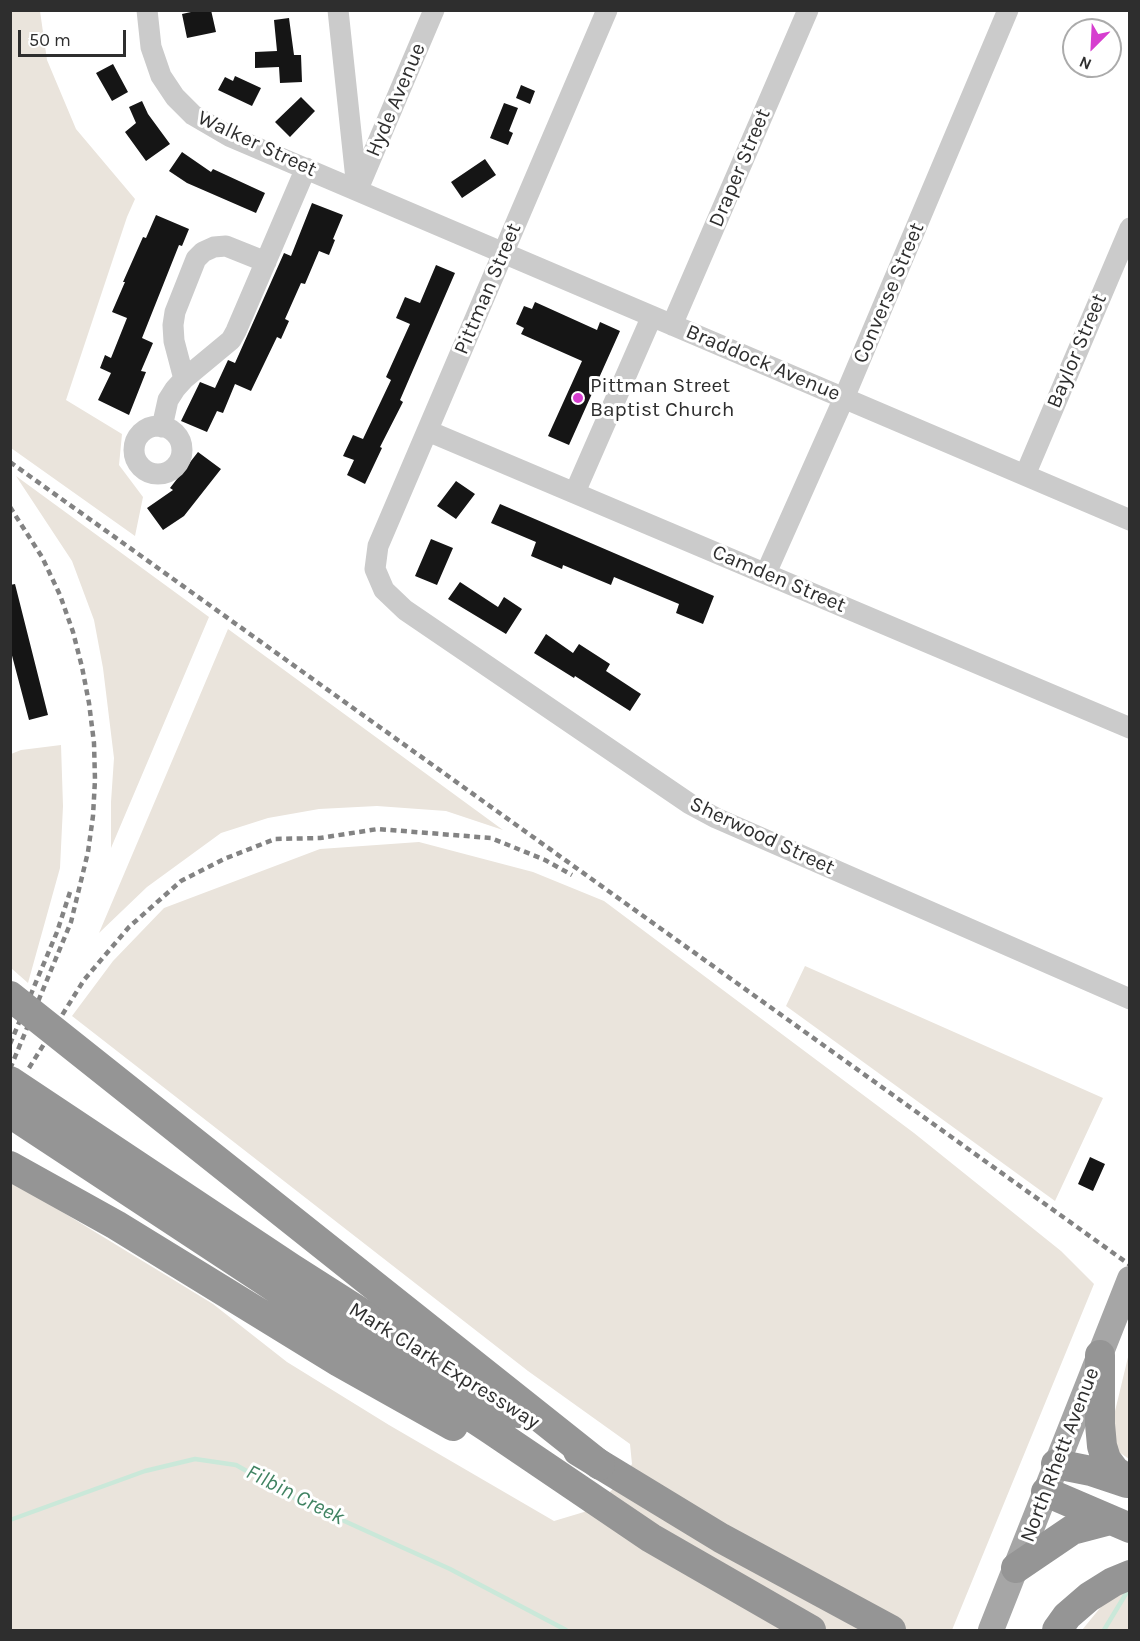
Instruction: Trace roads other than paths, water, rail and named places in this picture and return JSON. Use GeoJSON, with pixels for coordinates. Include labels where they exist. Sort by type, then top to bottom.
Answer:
{"type":"FeatureCollection","features":[{"type":"Feature","properties":{"kind":"highway"},"geometry":{"type":"LineString","coordinates":[[10,996],[600,1465]]}},
{"type":"Feature","properties":{"kind":"highway","name":"Mark Clark Expressway"},"geometry":{"type":"LineString","coordinates":[[10,1081],[310,1281],[600,1465],[721,1538],[891,1630]]}},
{"type":"Feature","properties":{"kind":"highway","name":"Mark Clark Expressway"},"geometry":{"type":"LineString","coordinates":[[10,1113],[490,1429],[651,1538],[811,1630]]}},
{"type":"Feature","properties":{"kind":"highway"},"geometry":{"type":"LineString","coordinates":[[10,1166],[116,1225],[339,1362],[651,1538]]}},
{"type":"Feature","properties":{"kind":"highway"},"geometry":{"type":"LineString","coordinates":[[1100,1355],[1102,1446],[1106,1459],[1114,1471],[1130,1483]]}},
{"type":"Feature","properties":{"kind":"highway"},"geometry":{"type":"LineString","coordinates":[[1051,1478],[1091,1471],[1130,1483]]}},
{"type":"Feature","properties":{"kind":"highway"},"geometry":{"type":"LineString","coordinates":[[1051,1478],[1120,1524]]}},
{"type":"Feature","properties":{"kind":"highway"},"geometry":{"type":"LineString","coordinates":[[1016,1568],[1072,1530],[1120,1524]]}},
{"type":"Feature","properties":{"kind":"highway"},"geometry":{"type":"LineString","coordinates":[[1058,1630],[1067,1616],[1089,1597],[1113,1582],[1130,1575]]}},
{"type":"Feature","properties":{"kind":"main road","name":"North Rhett Avenue"},"geometry":{"type":"LineString","coordinates":[[991,1630],[1130,1279]]}},
{"type":"Feature","properties":{"kind":"street","name":"Walker Street"},"geometry":{"type":"LineString","coordinates":[[147,10],[151,47],[161,76],[175,97],[192,115],[212,127],[396,207]]}},
{"type":"Feature","properties":{"kind":"street"},"geometry":{"type":"LineString","coordinates":[[338,10],[358,189]]}},
{"type":"Feature","properties":{"kind":"street","name":"Hyde Avenue"},"geometry":{"type":"LineString","coordinates":[[358,189],[434,10]]}},
{"type":"Feature","properties":{"kind":"street","name":"Pittman Street"},"geometry":{"type":"LineString","coordinates":[[375,569],[378,546],[607,10]]}},
{"type":"Feature","properties":{"kind":"street","name":"Draper Street"},"geometry":{"type":"LineString","coordinates":[[672,325],[808,10]]}},
{"type":"Feature","properties":{"kind":"street","name":"Converse Street"},"geometry":{"type":"LineString","coordinates":[[766,573],[844,398],[1008,10]]}},
{"type":"Feature","properties":{"kind":"street"},"geometry":{"type":"LineString","coordinates":[[162,427],[168,400],[184,379],[231,340],[306,168]]}},
{"type":"Feature","properties":{"kind":"street","name":"Braddock Avenue"},"geometry":{"type":"LineString","coordinates":[[396,207],[1130,520]]}},
{"type":"Feature","properties":{"kind":"street","name":"Baylor Street"},"geometry":{"type":"LineString","coordinates":[[1025,475],[1130,228]]}},
{"type":"Feature","properties":{"kind":"street"},"geometry":{"type":"LineString","coordinates":[[184,379],[174,341],[173,325],[175,312],[196,259],[203,252],[214,247],[226,246],[266,262]]}},
{"type":"Feature","properties":{"kind":"street"},"geometry":{"type":"LineString","coordinates":[[575,492],[651,316]]}},
{"type":"Feature","properties":{"kind":"street","name":"Camden Street"},"geometry":{"type":"LineString","coordinates":[[428,431],[1130,728]]}},
{"type":"Feature","properties":{"kind":"street","name":"Sherwood Street"},"geometry":{"type":"LineString","coordinates":[[375,569],[384,590],[405,610],[690,804],[726,823],[1130,999]]}},
{"type":"Feature","properties":{"kind":"waterway","name":"Filbin Creek"},"geometry":{"type":"LineString","coordinates":[[10,1520],[145,1471],[195,1459],[236,1465],[298,1500],[450,1569],[566,1630]]}},
{"type":"Feature","properties":{"kind":"waterway"},"geometry":{"type":"LineString","coordinates":[[1104,1630],[1127,1592]]}},
{"type":"Feature","properties":{"kind":"railway"},"geometry":{"type":"LineString","coordinates":[[10,462],[1130,1265]]}},
{"type":"Feature","properties":{"kind":"railway"},"geometry":{"type":"LineString","coordinates":[[10,507],[42,557],[60,595],[73,632],[89,703],[94,743],[95,780],[88,852],[71,922],[10,1069]]}},
{"type":"Feature","properties":{"kind":"railway"},"geometry":{"type":"LineString","coordinates":[[29,1068],[84,980],[129,927],[181,881],[224,859],[275,839],[320,838],[378,829],[491,838],[545,860],[572,875]]}},
{"type":"Feature","properties":{"kind":"railway"},"geometry":{"type":"LineString","coordinates":[[10,1044],[57,932],[71,889]]}},
{"type":"Feature","properties":{"kind":"place","name":"Pittman Street Baptist Church"},"geometry":{"type":"Point","coordinates":[578,398]}}]}
